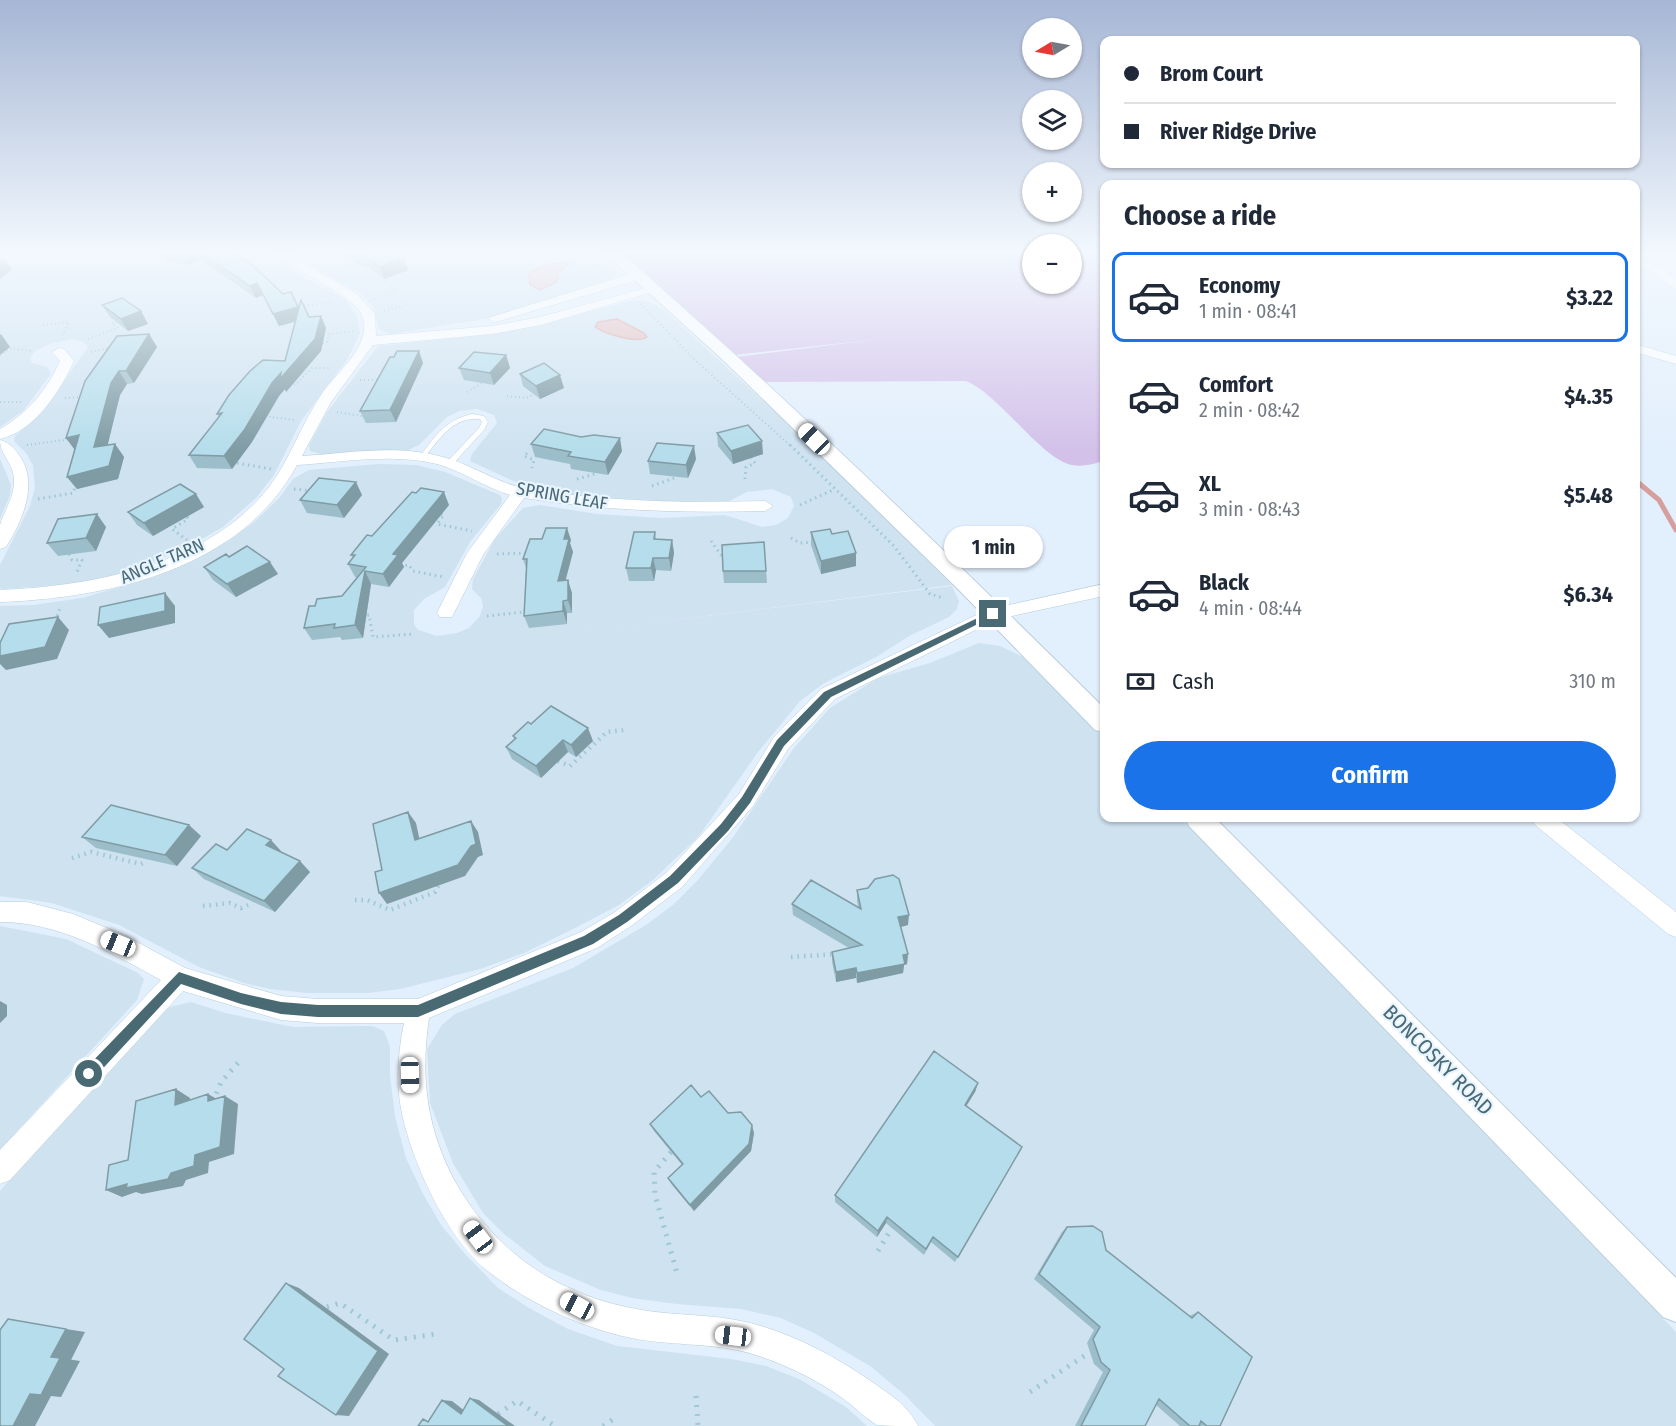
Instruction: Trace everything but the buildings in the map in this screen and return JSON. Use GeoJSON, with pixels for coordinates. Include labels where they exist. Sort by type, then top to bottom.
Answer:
{"type":"FeatureCollection","features":[{"type":"Feature","properties":{"kind":"street"},"geometry":{"type":"LineString","coordinates":[[370,318],[369,341],[492,330],[554,318]]}},
{"type":"Feature","properties":{"kind":"street"},"geometry":{"type":"LineString","coordinates":[[452,332],[493,318]]}},
{"type":"Feature","properties":{"kind":"street"},"geometry":{"type":"LineString","coordinates":[[685,318],[730,357],[1100,719]]}},
{"type":"Feature","properties":{"kind":"street","name":"ANGLE TARN"},"geometry":{"type":"LineString","coordinates":[[0,596],[86,588],[147,571],[198,549],[246,517],[267,498],[292,461],[320,408],[369,341]]}},
{"type":"Feature","properties":{"kind":"street"},"geometry":{"type":"LineString","coordinates":[[0,435],[32,415],[43,401],[67,360],[60,345]]}},
{"type":"Feature","properties":{"kind":"street"},"geometry":{"type":"LineString","coordinates":[[1640,349],[1676,360]]}},
{"type":"Feature","properties":{"kind":"street"},"geometry":{"type":"LineString","coordinates":[[0,444],[20,464],[22,479],[20,497],[0,543]]}},
{"type":"Feature","properties":{"kind":"street","name":"SPRING LEAF"},"geometry":{"type":"LineString","coordinates":[[292,461],[422,457],[450,463],[520,492],[616,506],[656,508],[765,506]]}},
{"type":"Feature","properties":{"kind":"street"},"geometry":{"type":"LineString","coordinates":[[446,613],[476,553],[520,492]]}},
{"type":"Feature","properties":{"kind":"street"},"geometry":{"type":"LineString","coordinates":[[0,912],[27,912],[73,925],[118,944],[179,978],[281,1008],[318,1011],[418,1011],[589,940],[623,919],[674,880],[746,800],[781,743],[828,694],[993,614],[1100,591]]}},
{"type":"Feature","properties":{"kind":"street","name":"BONCOSKY ROAD"},"geometry":{"type":"LineString","coordinates":[[1202,822],[1676,1304]]}},
{"type":"Feature","properties":{"kind":"street"},"geometry":{"type":"LineString","coordinates":[[1547,822],[1676,926]]}},
{"type":"Feature","properties":{"kind":"street"},"geometry":{"type":"LineString","coordinates":[[0,1170],[179,978]]}},
{"type":"Feature","properties":{"kind":"street"},"geometry":{"type":"LineString","coordinates":[[418,1011],[410,1052],[411,1098],[422,1141],[450,1200],[492,1256],[532,1283],[577,1306],[639,1325],[748,1338],[825,1368],[876,1401],[902,1426]]}},
{"type":"Feature","properties":{"kind":"lane"},"geometry":{"type":"LineString","coordinates":[[422,457],[451,423],[471,415],[482,417],[485,422],[482,429],[450,463]]}},
{"type":"Feature","properties":{"kind":"path"},"geometry":{"type":"LineString","coordinates":[[655,318],[695,360],[894,546],[930,594],[943,598]]}},
{"type":"Feature","properties":{"kind":"path"},"geometry":{"type":"LineString","coordinates":[[43,325],[69,322],[60,345]]}},
{"type":"Feature","properties":{"kind":"path"},"geometry":{"type":"LineString","coordinates":[[88,339],[118,328],[112,323],[116,322]]}},
{"type":"Feature","properties":{"kind":"path"},"geometry":{"type":"LineString","coordinates":[[323,343],[327,342],[329,334],[355,331]]}},
{"type":"Feature","properties":{"kind":"path"},"geometry":{"type":"LineString","coordinates":[[91,352],[116,346],[115,353]]}},
{"type":"Feature","properties":{"kind":"path"},"geometry":{"type":"LineString","coordinates":[[0,356],[11,348],[31,351]]}},
{"type":"Feature","properties":{"kind":"path"},"geometry":{"type":"LineString","coordinates":[[288,385],[296,384],[312,368],[336,368]]}},
{"type":"Feature","properties":{"kind":"path"},"geometry":{"type":"LineString","coordinates":[[355,380],[384,380]]}},
{"type":"Feature","properties":{"kind":"path"},"geometry":{"type":"LineString","coordinates":[[467,392],[482,383]]}},
{"type":"Feature","properties":{"kind":"path"},"geometry":{"type":"LineString","coordinates":[[507,396],[526,398],[534,394]]}},
{"type":"Feature","properties":{"kind":"path"},"geometry":{"type":"LineString","coordinates":[[58,398],[86,396]]}},
{"type":"Feature","properties":{"kind":"path"},"geometry":{"type":"LineString","coordinates":[[0,402],[24,402]]}},
{"type":"Feature","properties":{"kind":"path"},"geometry":{"type":"LineString","coordinates":[[332,411],[369,417]]}},
{"type":"Feature","properties":{"kind":"path"},"geometry":{"type":"LineString","coordinates":[[260,414],[296,420]]}},
{"type":"Feature","properties":{"kind":"path"},"geometry":{"type":"LineString","coordinates":[[27,445],[72,439],[76,432]]}},
{"type":"Feature","properties":{"kind":"path"},"geometry":{"type":"LineString","coordinates":[[527,453],[524,456],[534,460],[532,468]]}},
{"type":"Feature","properties":{"kind":"path"},"geometry":{"type":"LineString","coordinates":[[744,479],[746,467],[755,462],[751,458]]}},
{"type":"Feature","properties":{"kind":"path"},"geometry":{"type":"LineString","coordinates":[[237,463],[272,470]]}},
{"type":"Feature","properties":{"kind":"path"},"geometry":{"type":"LineString","coordinates":[[577,479],[598,473]]}},
{"type":"Feature","properties":{"kind":"path"},"geometry":{"type":"LineString","coordinates":[[652,486],[663,479],[673,480],[677,477]]}},
{"type":"Feature","properties":{"kind":"path"},"geometry":{"type":"LineString","coordinates":[[38,499],[73,493],[76,483]]}},
{"type":"Feature","properties":{"kind":"path"},"geometry":{"type":"LineString","coordinates":[[292,488],[322,492]]}},
{"type":"Feature","properties":{"kind":"path"},"geometry":{"type":"LineString","coordinates":[[800,505],[835,489]]}},
{"type":"Feature","properties":{"kind":"path"},"geometry":{"type":"LineString","coordinates":[[441,514],[444,515],[437,524],[472,531]]}},
{"type":"Feature","properties":{"kind":"path"},"geometry":{"type":"LineString","coordinates":[[186,517],[188,519],[172,529],[190,542]]}},
{"type":"Feature","properties":{"kind":"path"},"geometry":{"type":"LineString","coordinates":[[791,538],[800,543],[822,541]]}},
{"type":"Feature","properties":{"kind":"path"},"geometry":{"type":"LineString","coordinates":[[711,542],[721,555],[733,554]]}},
{"type":"Feature","properties":{"kind":"path"},"geometry":{"type":"LineString","coordinates":[[493,554],[526,554],[530,544]]}},
{"type":"Feature","properties":{"kind":"path"},"geometry":{"type":"LineString","coordinates":[[69,554],[72,560],[82,560],[73,580]]}},
{"type":"Feature","properties":{"kind":"path"},"geometry":{"type":"LineString","coordinates":[[400,566],[409,566],[413,571],[444,577]]}},
{"type":"Feature","properties":{"kind":"path"},"geometry":{"type":"LineString","coordinates":[[52,630],[61,606]]}},
{"type":"Feature","properties":{"kind":"path"},"geometry":{"type":"LineString","coordinates":[[487,615],[524,612],[529,608]]}},
{"type":"Feature","properties":{"kind":"path"},"geometry":{"type":"LineString","coordinates":[[358,616],[369,615],[373,637],[413,634]]}},
{"type":"Feature","properties":{"kind":"path"},"geometry":{"type":"LineString","coordinates":[[558,761],[570,766],[607,732],[624,730]]}},
{"type":"Feature","properties":{"kind":"path"},"geometry":{"type":"LineString","coordinates":[[72,858],[92,852],[141,864],[147,861]]}},
{"type":"Feature","properties":{"kind":"path"},"geometry":{"type":"LineString","coordinates":[[355,900],[367,900],[390,909],[435,892],[439,884]]}},
{"type":"Feature","properties":{"kind":"path"},"geometry":{"type":"LineString","coordinates":[[203,906],[230,903],[241,908],[248,904]]}},
{"type":"Feature","properties":{"kind":"path"},"geometry":{"type":"LineString","coordinates":[[791,957],[836,954]]}},
{"type":"Feature","properties":{"kind":"path"},"geometry":{"type":"LineString","coordinates":[[212,1106],[221,1082],[238,1063]]}},
{"type":"Feature","properties":{"kind":"path"},"geometry":{"type":"LineString","coordinates":[[671,1152],[654,1172],[655,1195],[677,1273]]}},
{"type":"Feature","properties":{"kind":"path"},"geometry":{"type":"LineString","coordinates":[[879,1251],[898,1217]]}},
{"type":"Feature","properties":{"kind":"path"},"geometry":{"type":"LineString","coordinates":[[327,1307],[340,1303],[394,1340],[436,1334]]}},
{"type":"Feature","properties":{"kind":"path"},"geometry":{"type":"LineString","coordinates":[[1030,1392],[1090,1352]]}},
{"type":"Feature","properties":{"kind":"path"},"geometry":{"type":"LineString","coordinates":[[696,1396],[698,1426]]}},
{"type":"Feature","properties":{"kind":"path"},"geometry":{"type":"LineString","coordinates":[[498,1414],[517,1401],[555,1426]]}},
{"type":"Feature","properties":{"kind":"path"},"geometry":{"type":"LineString","coordinates":[[603,1426],[618,1416]]}},
{"type":"Feature","properties":{"kind":"shaded area"},"geometry":{"type":"Polygon","coordinates":[[[0,318],[357,318],[360,333],[347,360],[301,421],[274,475],[256,498],[223,527],[182,550],[122,574],[78,584],[0,588],[0,565],[30,506],[35,487],[33,465],[26,453],[14,441],[15,436],[44,410],[88,347],[82,341],[72,339],[49,344],[34,352],[30,359],[32,363],[47,367],[51,374],[23,411],[0,427],[0,318]]]}},
{"type":"Feature","properties":{"kind":"shaded area"},"geometry":{"type":"Polygon","coordinates":[[[376,318],[492,318],[391,334],[379,329],[376,318]]]}},
{"type":"Feature","properties":{"kind":"shaded area"},"geometry":{"type":"Polygon","coordinates":[[[567,318],[672,318],[793,428],[952,585],[586,631],[952,586],[959,601],[957,609],[949,617],[909,636],[878,656],[824,683],[800,701],[758,752],[699,836],[653,880],[619,905],[575,928],[524,953],[480,969],[400,989],[368,993],[307,993],[270,989],[244,983],[199,967],[119,925],[52,903],[0,896],[0,606],[34,605],[82,598],[154,577],[187,563],[231,539],[254,522],[280,497],[293,479],[309,470],[379,464],[416,465],[445,472],[500,495],[501,504],[470,542],[445,587],[424,599],[414,610],[414,624],[418,630],[437,636],[457,633],[469,628],[480,616],[483,606],[481,598],[472,589],[473,579],[495,539],[523,508],[540,505],[597,514],[662,518],[725,515],[762,527],[776,525],[788,518],[794,506],[791,497],[772,489],[747,492],[729,501],[690,503],[612,501],[538,489],[511,480],[470,461],[472,454],[497,423],[494,415],[477,409],[459,411],[447,417],[419,445],[408,450],[325,455],[310,451],[309,445],[327,412],[378,346],[494,334],[567,318]]]}},
{"type":"Feature","properties":{"kind":"shaded area"},"geometry":{"type":"Polygon","coordinates":[[[693,318],[1100,318],[1100,462],[1080,466],[1060,460],[1047,452],[979,388],[966,381],[765,382],[736,357],[871,340],[735,355],[693,318]]]}},
{"type":"Feature","properties":{"kind":"shaded area"},"geometry":{"type":"Polygon","coordinates":[[[617,319],[644,333],[647,337],[629,339],[595,327],[598,322],[617,319]]]}},
{"type":"Feature","properties":{"kind":"shaded area"},"geometry":{"type":"Polygon","coordinates":[[[0,459],[11,485],[10,495],[0,519],[0,459]]]}},
{"type":"Feature","properties":{"kind":"shaded area"},"geometry":{"type":"Polygon","coordinates":[[[979,643],[1000,646],[1029,660],[1100,734],[1100,822],[1184,822],[1676,1332],[1676,1426],[935,1426],[905,1395],[870,1366],[814,1333],[781,1318],[741,1309],[632,1298],[601,1290],[545,1266],[504,1234],[483,1213],[453,1163],[430,1103],[427,1049],[442,1025],[455,1014],[573,968],[646,925],[674,904],[698,880],[734,836],[794,748],[830,708],[878,678],[930,663],[979,643]]]}},
{"type":"Feature","properties":{"kind":"shaded area"},"geometry":{"type":"Polygon","coordinates":[[[0,926],[66,939],[138,973],[144,979],[137,1000],[0,1150],[0,926]]]}},
{"type":"Feature","properties":{"kind":"shaded area"},"geometry":{"type":"Polygon","coordinates":[[[191,1002],[225,1013],[293,1027],[372,1026],[384,1031],[390,1047],[390,1076],[395,1117],[406,1158],[423,1194],[441,1225],[465,1254],[498,1288],[529,1308],[568,1329],[617,1346],[731,1359],[766,1366],[799,1379],[846,1407],[867,1426],[0,1426],[0,1191],[150,1023],[170,1007],[191,1002]]]}},
{"type":"Feature","properties":{"kind":"waterway"},"geometry":{"type":"LineString","coordinates":[[1640,484],[1659,500],[1676,530]]}},
{"type":"Feature","properties":{"kind":"route"},"geometry":{"type":"LineString","coordinates":[[89,1074],[179,978],[281,1008],[318,1011],[418,1011],[589,940],[623,919],[674,880],[746,800],[781,743],[828,694],[993,614]]}}]}
